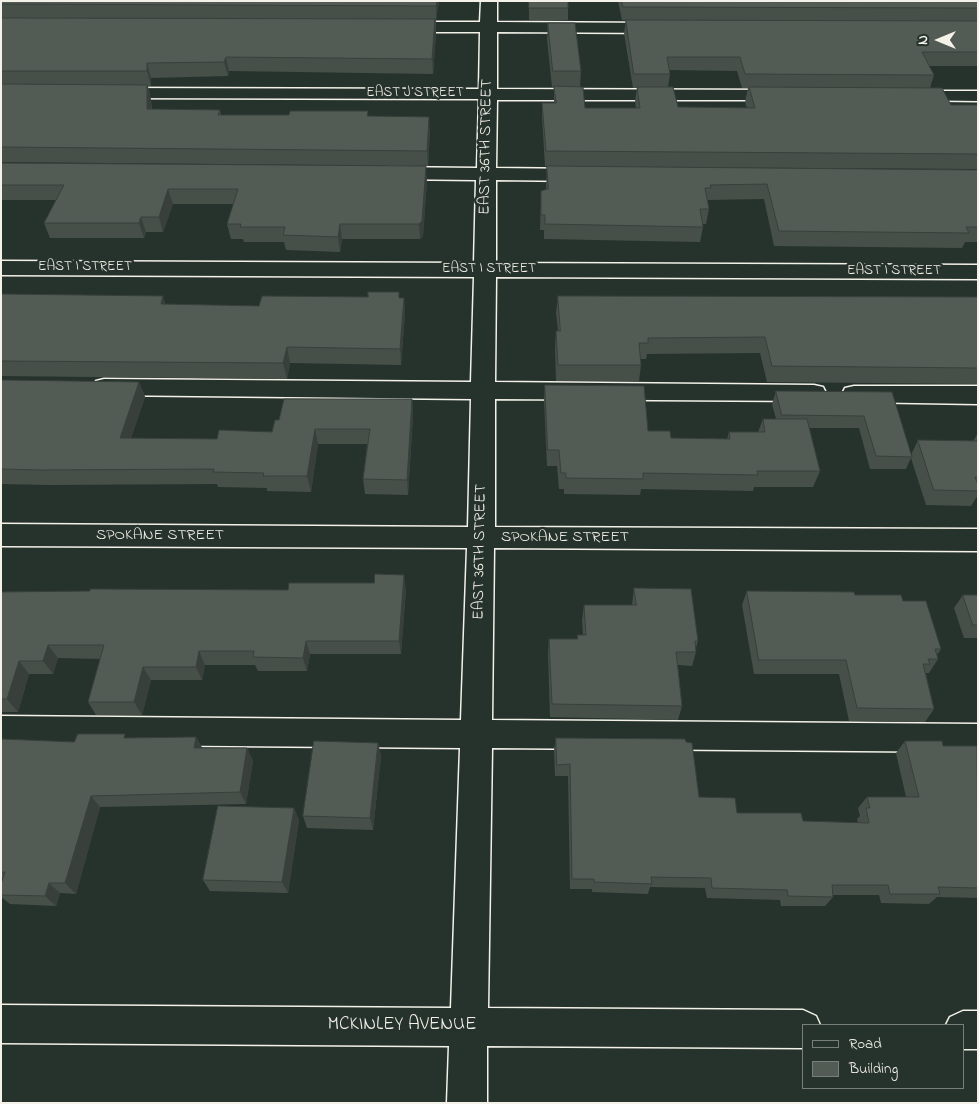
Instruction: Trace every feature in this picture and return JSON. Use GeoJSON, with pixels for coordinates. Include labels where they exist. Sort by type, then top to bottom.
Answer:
{"type":"FeatureCollection","features":[{"type":"Feature","properties":{"kind":"street"},"geometry":{"type":"LineString","coordinates":[[379,27],[489,14],[678,28]]}},
{"type":"Feature","properties":{"kind":"street","name":"EAST 36TH STREET"},"geometry":{"type":"LineString","coordinates":[[467,1103],[482,537],[489,14]]}},
{"type":"Feature","properties":{"kind":"street","name":"EAST J STREET"},"geometry":{"type":"LineString","coordinates":[[100,93],[801,96]]}},
{"type":"Feature","properties":{"kind":"street"},"geometry":{"type":"LineString","coordinates":[[890,96],[978,96]]}},
{"type":"Feature","properties":{"kind":"street"},"geometry":{"type":"LineString","coordinates":[[367,173],[604,175]]}},
{"type":"Feature","properties":{"kind":"street","name":"EAST I STREET"},"geometry":{"type":"LineString","coordinates":[[1,268],[978,272]]}},
{"type":"Feature","properties":{"kind":"street"},"geometry":{"type":"LineString","coordinates":[[80,386],[978,395]]}},
{"type":"Feature","properties":{"kind":"street","name":"SPOKANE STREET"},"geometry":{"type":"LineString","coordinates":[[1,535],[978,540]]}},
{"type":"Feature","properties":{"kind":"street"},"geometry":{"type":"LineString","coordinates":[[1,730],[477,736],[978,738]]}},
{"type":"Feature","properties":{"kind":"street","name":"MCKINLEY AVENUE"},"geometry":{"type":"LineString","coordinates":[[1,1024],[802,1029]]}},
{"type":"Feature","properties":{"kind":"street"},"geometry":{"type":"LineString","coordinates":[[964,1030],[978,1030]]}},
{"type":"Feature","properties":{"kind":"building"},"geometry":{"type":"Polygon","coordinates":[[[1,1],[437,1],[436,6],[1,4],[1,1]]]}},
{"type":"Feature","properties":{"kind":"building"},"geometry":{"type":"Polygon","coordinates":[[[529,1],[568,1],[568,8],[529,8],[529,1]]]}},
{"type":"Feature","properties":{"kind":"building"},"geometry":{"type":"Polygon","coordinates":[[[622,1],[978,1],[978,8],[623,7],[622,1]]]}},
{"type":"Feature","properties":{"kind":"building"},"geometry":{"type":"Polygon","coordinates":[[[1,18],[435,19],[432,59],[226,57],[224,62],[147,63],[147,71],[1,71],[1,18]]]}},
{"type":"Feature","properties":{"kind":"building"},"geometry":{"type":"Polygon","coordinates":[[[626,20],[978,21],[978,52],[922,52],[934,75],[745,74],[740,57],[667,57],[670,74],[634,74],[626,20]]]}},
{"type":"Feature","properties":{"kind":"building"},"geometry":{"type":"Polygon","coordinates":[[[548,23],[575,23],[581,71],[553,71],[548,23]]]}},
{"type":"Feature","properties":{"kind":"building"},"geometry":{"type":"Polygon","coordinates":[[[1,84],[147,85],[147,109],[220,110],[218,115],[289,115],[290,111],[368,111],[367,116],[429,117],[427,151],[1,147],[1,84]]]}},
{"type":"Feature","properties":{"kind":"building"},"geometry":{"type":"Polygon","coordinates":[[[554,86],[583,87],[585,108],[640,108],[637,87],[673,87],[678,107],[755,108],[749,87],[942,88],[951,105],[978,105],[978,154],[546,151],[542,103],[556,103],[554,86]]]}},
{"type":"Feature","properties":{"kind":"building"},"geometry":{"type":"Polygon","coordinates":[[[1,163],[426,166],[422,221],[419,224],[340,224],[338,237],[283,235],[285,227],[240,227],[241,224],[227,224],[238,189],[168,189],[159,217],[141,217],[139,223],[44,223],[64,185],[1,185],[1,163]]]}},
{"type":"Feature","properties":{"kind":"building"},"geometry":{"type":"Polygon","coordinates":[[[547,166],[978,170],[978,227],[966,227],[969,233],[779,231],[767,184],[710,185],[711,188],[705,188],[709,209],[700,209],[703,227],[545,224],[545,215],[541,215],[541,191],[548,189],[547,166]]]}},
{"type":"Feature","properties":{"kind":"building"},"geometry":{"type":"Polygon","coordinates":[[[368,292],[399,292],[399,298],[404,298],[400,349],[287,347],[283,363],[1,361],[1,294],[163,296],[161,304],[259,306],[262,296],[368,297],[368,292]]]}},
{"type":"Feature","properties":{"kind":"building"},"geometry":{"type":"Polygon","coordinates":[[[558,296],[978,297],[978,368],[772,366],[765,337],[648,338],[648,343],[639,343],[641,365],[558,365],[556,331],[560,331],[558,296]]]}},
{"type":"Feature","properties":{"kind":"building"},"geometry":{"type":"Polygon","coordinates":[[[1,380],[139,382],[120,438],[217,439],[219,430],[272,432],[275,420],[279,420],[284,399],[412,399],[407,480],[363,479],[370,429],[315,429],[307,476],[263,476],[264,473],[213,472],[214,469],[1,469],[1,380]]]}},
{"type":"Feature","properties":{"kind":"building"},"geometry":{"type":"Polygon","coordinates":[[[545,385],[644,386],[648,431],[670,431],[671,438],[730,439],[729,432],[765,432],[763,419],[807,419],[820,471],[757,471],[758,475],[643,473],[643,479],[566,478],[566,473],[561,473],[559,450],[548,450],[545,385]]]}},
{"type":"Feature","properties":{"kind":"building"},"geometry":{"type":"Polygon","coordinates":[[[776,391],[892,392],[912,457],[876,456],[864,416],[782,415],[776,391]]]}},
{"type":"Feature","properties":{"kind":"building"},"geometry":{"type":"Polygon","coordinates":[[[918,440],[978,441],[978,477],[975,477],[978,491],[934,490],[918,440]]]}},
{"type":"Feature","properties":{"kind":"building"},"geometry":{"type":"Polygon","coordinates":[[[375,574],[404,575],[399,641],[306,641],[303,658],[253,657],[254,651],[199,651],[196,667],[143,667],[134,702],[88,702],[104,645],[48,645],[43,661],[19,661],[7,699],[1,699],[1,592],[90,591],[90,589],[288,590],[289,583],[374,583],[375,574]]]}},
{"type":"Feature","properties":{"kind":"building"},"geometry":{"type":"Polygon","coordinates":[[[634,588],[691,589],[698,641],[695,641],[696,652],[676,652],[682,706],[552,704],[549,639],[578,639],[577,635],[586,635],[584,605],[636,605],[634,588]]]}},
{"type":"Feature","properties":{"kind":"building"},"geometry":{"type":"Polygon","coordinates":[[[747,591],[854,592],[855,595],[901,595],[903,601],[926,601],[941,649],[935,649],[938,659],[928,659],[930,664],[923,664],[934,709],[857,708],[846,660],[759,660],[747,591]]]}},
{"type":"Feature","properties":{"kind":"building"},"geometry":{"type":"Polygon","coordinates":[[[963,595],[978,595],[978,625],[973,625],[963,595]]]}},
{"type":"Feature","properties":{"kind":"building"},"geometry":{"type":"Polygon","coordinates":[[[78,734],[125,734],[124,738],[196,737],[194,748],[247,748],[240,792],[91,796],[65,883],[49,883],[45,896],[1,895],[1,884],[5,872],[1,872],[1,739],[74,742],[78,734]]]}},
{"type":"Feature","properties":{"kind":"building"},"geometry":{"type":"Polygon","coordinates":[[[556,738],[685,739],[686,742],[692,743],[699,797],[735,798],[737,813],[801,813],[803,821],[869,823],[866,808],[870,808],[867,797],[919,797],[905,741],[942,741],[943,746],[977,746],[978,888],[938,887],[940,894],[890,894],[888,885],[832,885],[833,897],[788,896],[787,890],[712,888],[711,878],[651,877],[652,884],[594,882],[594,879],[572,879],[570,764],[557,765],[556,738]]]}},
{"type":"Feature","properties":{"kind":"building"},"geometry":{"type":"Polygon","coordinates":[[[314,741],[378,743],[370,818],[303,816],[314,741]]]}},
{"type":"Feature","properties":{"kind":"building"},"geometry":{"type":"Polygon","coordinates":[[[218,806],[294,808],[282,882],[203,880],[218,806]]]}}]}
